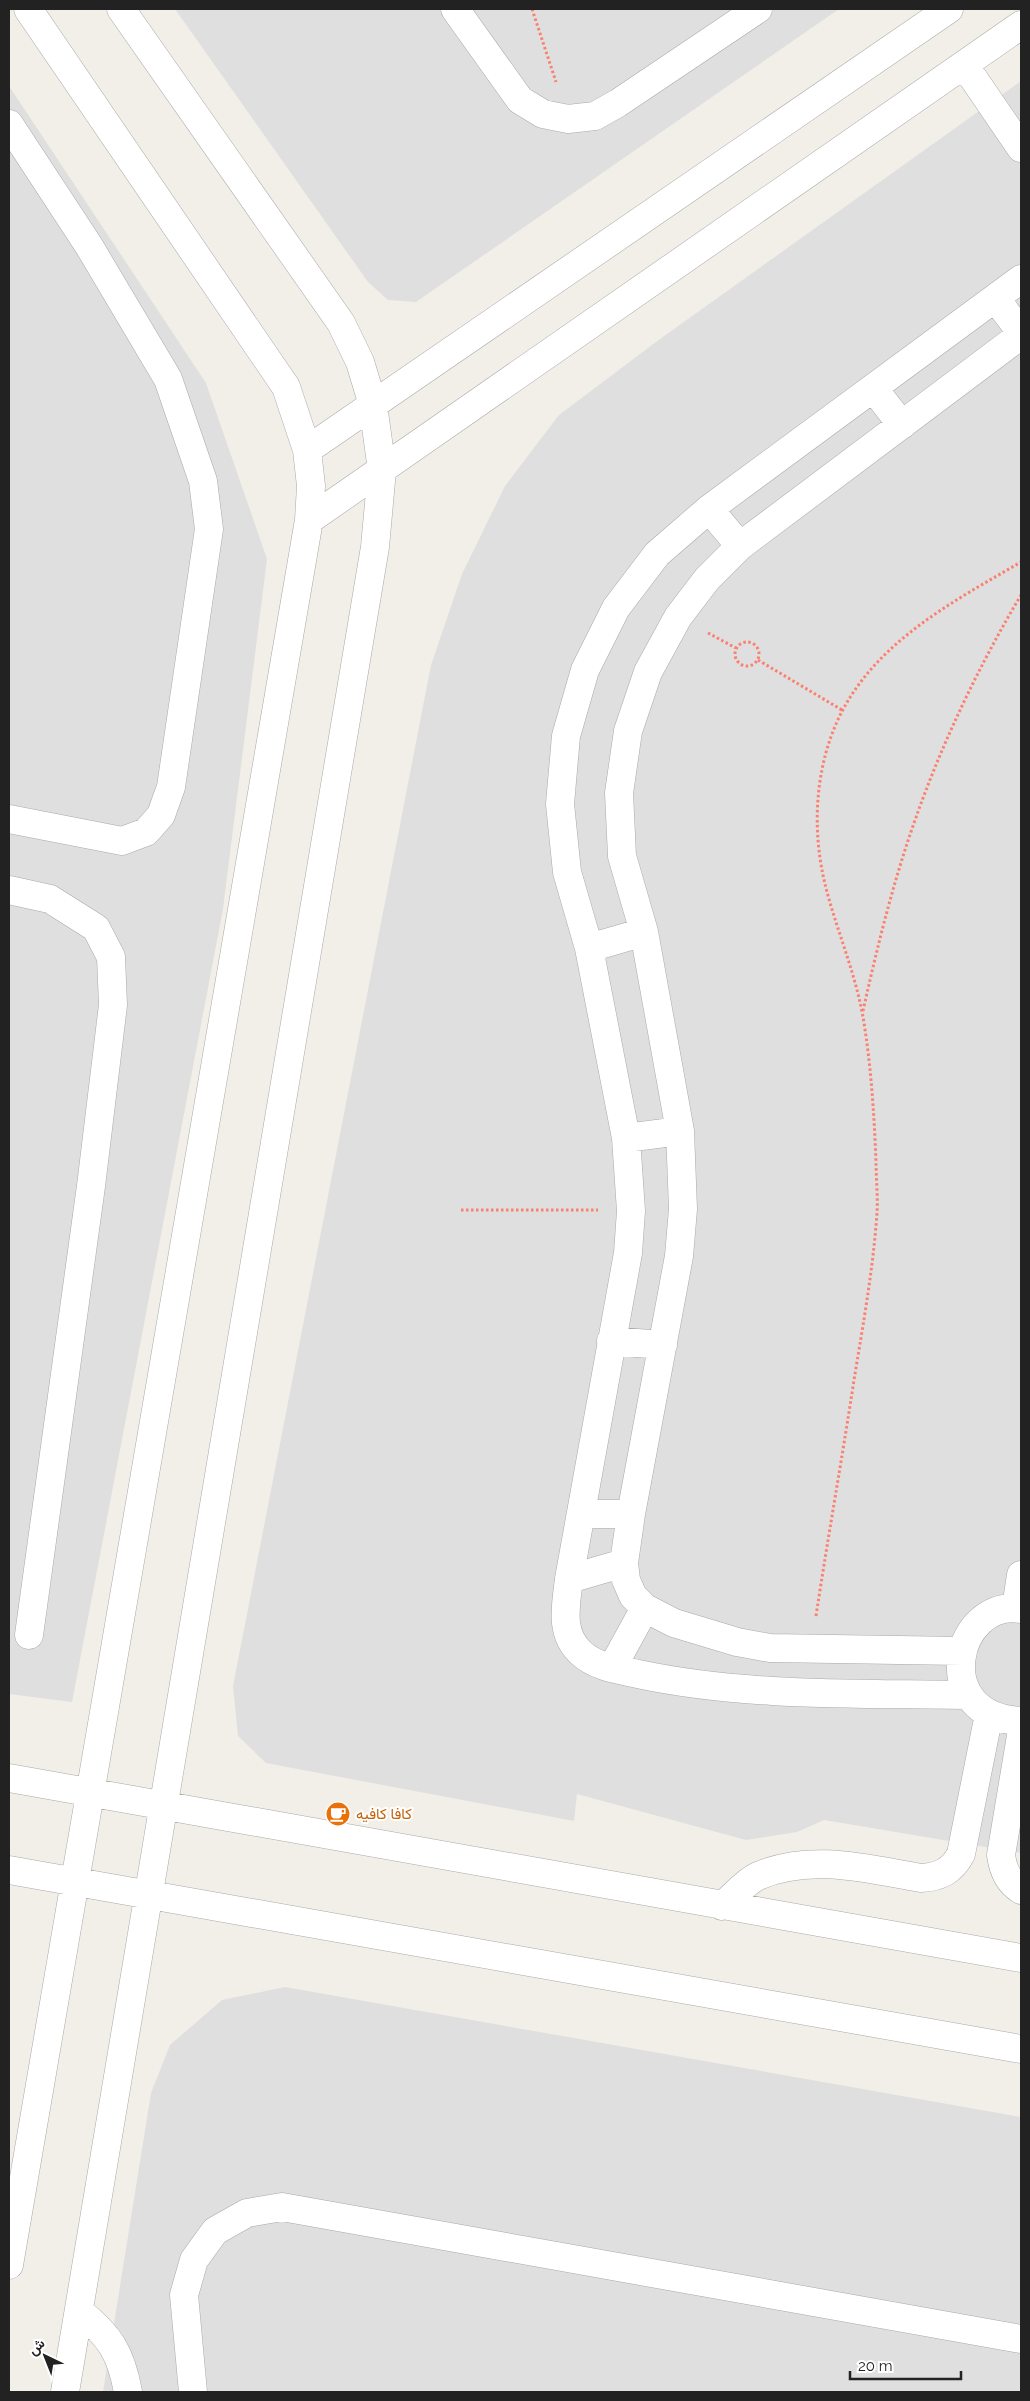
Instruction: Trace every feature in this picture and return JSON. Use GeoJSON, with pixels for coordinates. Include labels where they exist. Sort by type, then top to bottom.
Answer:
{"type":"FeatureCollection","features":[{"type":"Feature","properties":{"kind":"street"},"geometry":{"type":"LineString","coordinates":[[9,2265],[309,520],[311,486],[307,450],[286,387],[28,9]]}},
{"type":"Feature","properties":{"kind":"street"},"geometry":{"type":"LineString","coordinates":[[65,2392],[374,547],[382,470],[373,405],[360,362],[341,323],[121,9]]}},
{"type":"Feature","properties":{"kind":"street"},"geometry":{"type":"LineString","coordinates":[[455,9],[520,100],[543,114],[568,119],[594,116],[618,103],[758,9]]}},
{"type":"Feature","properties":{"kind":"street"},"geometry":{"type":"LineString","coordinates":[[307,450],[950,9]]}},
{"type":"Feature","properties":{"kind":"street"},"geometry":{"type":"LineString","coordinates":[[309,520],[965,66],[1018,33]]}},
{"type":"Feature","properties":{"kind":"street"},"geometry":{"type":"LineString","coordinates":[[965,66],[1021,148]]}},
{"type":"Feature","properties":{"kind":"street"},"geometry":{"type":"LineString","coordinates":[[9,124],[89,246],[168,379],[203,481],[210,530],[171,787],[161,815],[146,832],[122,841],[9,819]]}},
{"type":"Feature","properties":{"kind":"street"},"geometry":{"type":"LineString","coordinates":[[969,1695],[730,1689],[689,1684],[612,1668],[582,1654],[572,1642],[566,1629],[565,1614],[569,1579],[628,1254],[631,1211],[626,1138],[589,948],[567,872],[561,814],[566,736],[585,670],[616,608],[657,554],[709,509],[1021,279]]}},
{"type":"Feature","properties":{"kind":"street"},"geometry":{"type":"LineString","coordinates":[[962,1651],[770,1648],[737,1642],[698,1632],[645,1608],[633,1596],[626,1580],[624,1563],[631,1514],[663,1345],[681,1238],[683,1209],[680,1131],[644,932],[622,856],[619,793],[628,731],[648,672],[678,617],[707,579],[740,546],[1021,333],[995,298]]}},
{"type":"Feature","properties":{"kind":"street"},"geometry":{"type":"LineString","coordinates":[[873,388],[902,425]]}},
{"type":"Feature","properties":{"kind":"street"},"geometry":{"type":"LineString","coordinates":[[709,509],[740,546]]}},
{"type":"Feature","properties":{"kind":"street"},"geometry":{"type":"LineString","coordinates":[[9,890],[50,899],[96,928],[111,956],[113,1005],[91,1186],[29,1635]]}},
{"type":"Feature","properties":{"kind":"street"},"geometry":{"type":"LineString","coordinates":[[589,948],[644,932]]}},
{"type":"Feature","properties":{"kind":"street"},"geometry":{"type":"LineString","coordinates":[[626,1138],[680,1131]]}},
{"type":"Feature","properties":{"kind":"street"},"geometry":{"type":"LineString","coordinates":[[611,1341],[663,1345]]}},
{"type":"Feature","properties":{"kind":"street"},"geometry":{"type":"LineString","coordinates":[[581,1514],[631,1514]]}},
{"type":"Feature","properties":{"kind":"street"},"geometry":{"type":"LineString","coordinates":[[569,1579],[624,1563]]}},
{"type":"Feature","properties":{"kind":"street"},"geometry":{"type":"LineString","coordinates":[[1021,1576],[1019,1608],[998,1611],[982,1620],[970,1634],[962,1651],[961,1674],[969,1695],[978,1706],[989,1714],[1006,1720],[1021,1721]]}},
{"type":"Feature","properties":{"kind":"street"},"geometry":{"type":"LineString","coordinates":[[612,1668],[645,1608]]}},
{"type":"Feature","properties":{"kind":"street"},"geometry":{"type":"LineString","coordinates":[[722,1906],[756,1877],[794,1866],[833,1864],[921,1878],[934,1878],[945,1873],[955,1865],[961,1854],[989,1714]]}},
{"type":"Feature","properties":{"kind":"street"},"geometry":{"type":"LineString","coordinates":[[1021,1736],[1001,1855],[1003,1868],[1009,1879],[1021,1890]]}},
{"type":"Feature","properties":{"kind":"street"},"geometry":{"type":"LineString","coordinates":[[9,1778],[163,1807],[1021,1958]]}},
{"type":"Feature","properties":{"kind":"street"},"geometry":{"type":"LineString","coordinates":[[9,1870],[1021,2049]]}},
{"type":"Feature","properties":{"kind":"street"},"geometry":{"type":"LineString","coordinates":[[193,2392],[184,2294],[194,2260],[215,2231],[247,2213],[282,2206],[1021,2339]]}},
{"type":"Feature","properties":{"kind":"street"},"geometry":{"type":"LineString","coordinates":[[79,2311],[98,2327],[114,2346],[124,2369],[128,2392]]}},
{"type":"Feature","properties":{"kind":"path"},"geometry":{"type":"LineString","coordinates":[[532,9],[568,119]]}},
{"type":"Feature","properties":{"kind":"path"},"geometry":{"type":"LineString","coordinates":[[811,1649],[868,1293],[877,1211],[870,1068],[862,1013],[843,938],[826,889],[819,852],[817,812],[821,773],[831,735],[842,710],[866,673],[894,645],[934,613],[1021,562]]}},
{"type":"Feature","properties":{"kind":"path"},"geometry":{"type":"LineString","coordinates":[[862,1013],[882,930],[903,858],[935,769],[970,691],[1021,595]]}},
{"type":"Feature","properties":{"kind":"path"},"geometry":{"type":"LineString","coordinates":[[743,642],[753,643],[759,650],[758,660],[750,666],[741,665],[735,658],[736,648],[743,642]]}},
{"type":"Feature","properties":{"kind":"path"},"geometry":{"type":"LineString","coordinates":[[758,660],[842,710]]}},
{"type":"Feature","properties":{"kind":"path"},"geometry":{"type":"LineString","coordinates":[[461,1210],[631,1211]]}},
{"type":"Feature","properties":{"kind":"shaded area"},"geometry":{"type":"Polygon","coordinates":[[[175,9],[839,9],[416,302],[388,300],[368,282],[175,9]]]}},
{"type":"Feature","properties":{"kind":"shaded area"},"geometry":{"type":"Polygon","coordinates":[[[1021,81],[1021,1853],[824,1820],[797,1832],[746,1840],[577,1794],[574,1821],[266,1763],[238,1736],[233,1686],[431,665],[462,574],[505,486],[559,415],[660,339],[1021,81]]]}},
{"type":"Feature","properties":{"kind":"shaded area"},"geometry":{"type":"Polygon","coordinates":[[[9,86],[206,383],[267,559],[223,909],[72,1702],[9,1694],[9,86]]]}},
{"type":"Feature","properties":{"kind":"shaded area"},"geometry":{"type":"Polygon","coordinates":[[[285,1987],[1021,2117],[1021,2392],[103,2392],[151,2093],[170,2045],[222,2000],[285,1987]]]}},
{"type":"Feature","properties":{"kind":"place","name":"كافا كافيه"},"geometry":{"type":"Point","coordinates":[338,1814]}}]}
